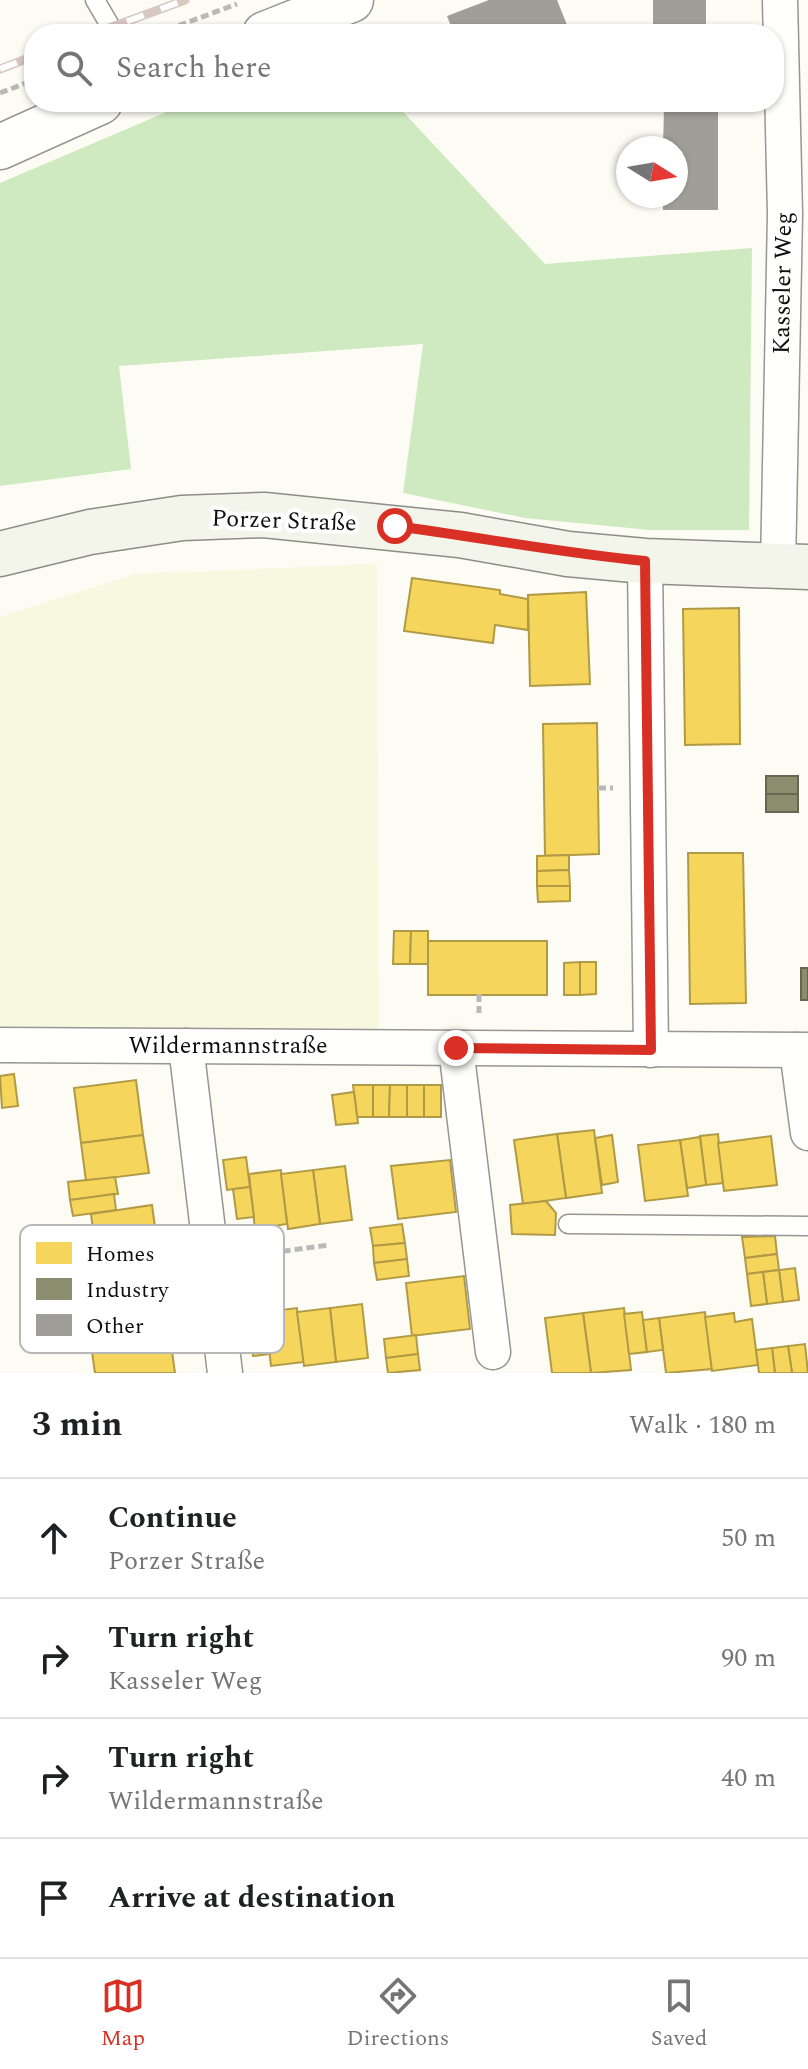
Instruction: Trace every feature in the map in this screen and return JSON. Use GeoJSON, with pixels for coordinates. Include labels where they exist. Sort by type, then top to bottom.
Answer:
{"type":"FeatureCollection","features":[{"type":"Feature","properties":{"kind":"main road","name":"Porzer Straße"},"geometry":{"type":"LineString","coordinates":[[0,554],[90,532],[182,518],[264,515],[395,526],[568,554],[645,561],[793,567]]}},
{"type":"Feature","properties":{"kind":"street"},"geometry":{"type":"LineString","coordinates":[[290,24],[351,0]]}},
{"type":"Feature","properties":{"kind":"street","name":"Kasseler Weg"},"geometry":{"type":"LineString","coordinates":[[780,0],[782,24]]}},
{"type":"Feature","properties":{"kind":"street","name":"Kasseler Weg"},"geometry":{"type":"LineString","coordinates":[[784,53],[796,213],[793,567]]}},
{"type":"Feature","properties":{"kind":"street"},"geometry":{"type":"LineString","coordinates":[[0,147],[78,112]]}},
{"type":"Feature","properties":{"kind":"street"},"geometry":{"type":"LineString","coordinates":[[645,561],[651,1050]]}},
{"type":"Feature","properties":{"kind":"street","name":"Wildermannstraße"},"geometry":{"type":"LineString","coordinates":[[0,1045],[802,1050]]}},
{"type":"Feature","properties":{"kind":"street"},"geometry":{"type":"LineString","coordinates":[[186,1046],[208,1225]]}},
{"type":"Feature","properties":{"kind":"street"},"geometry":{"type":"LineString","coordinates":[[456,1048],[493,1352]]}},
{"type":"Feature","properties":{"kind":"street"},"geometry":{"type":"LineString","coordinates":[[802,1050],[808,1133]]}},
{"type":"Feature","properties":{"kind":"street"},"geometry":{"type":"LineString","coordinates":[[223,1353],[225,1373]]}},
{"type":"Feature","properties":{"kind":"lane"},"geometry":{"type":"LineString","coordinates":[[95,0],[109,24]]}},
{"type":"Feature","properties":{"kind":"lane"},"geometry":{"type":"LineString","coordinates":[[568,1224],[808,1226]]}},
{"type":"Feature","properties":{"kind":"path"},"geometry":{"type":"LineString","coordinates":[[183,24],[247,0]]}},
{"type":"Feature","properties":{"kind":"path"},"geometry":{"type":"LineString","coordinates":[[0,93],[24,84]]}},
{"type":"Feature","properties":{"kind":"path"},"geometry":{"type":"LineString","coordinates":[[284,1251],[329,1245]]}},
{"type":"Feature","properties":{"kind":"green space"},"geometry":{"type":"Polygon","coordinates":[[[167,112],[403,112],[545,264],[752,248],[749,530],[650,530],[525,518],[403,493],[423,344],[119,366],[131,469],[0,486],[0,183],[167,112]]]}},
{"type":"Feature","properties":{"kind":"green space"},"geometry":{"type":"Polygon","coordinates":[[[377,564],[379,1029],[0,1026],[0,617],[135,574],[377,564]]]}},
{"type":"Feature","properties":{"kind":"building: Homes"},"geometry":{"type":"Polygon","coordinates":[[[412,578],[500,590],[500,594],[528,599],[528,630],[495,625],[493,643],[404,631],[412,578]]]}},
{"type":"Feature","properties":{"kind":"building: Homes"},"geometry":{"type":"Polygon","coordinates":[[[586,592],[590,684],[530,686],[528,595],[586,592]]]}},
{"type":"Feature","properties":{"kind":"building: Homes"},"geometry":{"type":"Polygon","coordinates":[[[739,608],[740,744],[685,745],[683,609],[739,608]]]}},
{"type":"Feature","properties":{"kind":"building: Homes"},"geometry":{"type":"Polygon","coordinates":[[[597,723],[599,854],[545,856],[543,724],[597,723]]]}},
{"type":"Feature","properties":{"kind":"building: Homes"},"geometry":{"type":"Polygon","coordinates":[[[688,853],[743,853],[746,1003],[690,1004],[688,853]]]}},
{"type":"Feature","properties":{"kind":"building: Homes"},"geometry":{"type":"Polygon","coordinates":[[[569,855],[569,870],[537,871],[537,856],[569,855]]]}},
{"type":"Feature","properties":{"kind":"building: Homes"},"geometry":{"type":"Polygon","coordinates":[[[569,870],[570,886],[537,886],[537,871],[569,870]]]}},
{"type":"Feature","properties":{"kind":"building: Homes"},"geometry":{"type":"Polygon","coordinates":[[[537,886],[570,886],[570,901],[538,902],[537,886]]]}},
{"type":"Feature","properties":{"kind":"building: Homes"},"geometry":{"type":"Polygon","coordinates":[[[394,931],[411,931],[410,964],[393,964],[394,931]]]}},
{"type":"Feature","properties":{"kind":"building: Homes"},"geometry":{"type":"Polygon","coordinates":[[[411,931],[428,931],[428,964],[410,964],[411,931]]]}},
{"type":"Feature","properties":{"kind":"building: Homes"},"geometry":{"type":"Polygon","coordinates":[[[428,941],[547,941],[547,995],[428,995],[428,941]]]}},
{"type":"Feature","properties":{"kind":"building: Homes"},"geometry":{"type":"Polygon","coordinates":[[[580,962],[596,962],[596,994],[580,995],[580,962]]]}},
{"type":"Feature","properties":{"kind":"building: Homes"},"geometry":{"type":"Polygon","coordinates":[[[580,962],[580,995],[564,995],[564,963],[580,962]]]}},
{"type":"Feature","properties":{"kind":"building: Homes"},"geometry":{"type":"Polygon","coordinates":[[[14,1074],[18,1106],[2,1108],[0,1076],[14,1074]]]}},
{"type":"Feature","properties":{"kind":"building: Homes"},"geometry":{"type":"Polygon","coordinates":[[[136,1080],[143,1135],[81,1143],[74,1088],[136,1080]]]}},
{"type":"Feature","properties":{"kind":"building: Homes"},"geometry":{"type":"Polygon","coordinates":[[[353,1085],[373,1085],[373,1117],[357,1117],[353,1085]]]}},
{"type":"Feature","properties":{"kind":"building: Homes"},"geometry":{"type":"Polygon","coordinates":[[[373,1085],[390,1085],[389,1117],[373,1117],[373,1085]]]}},
{"type":"Feature","properties":{"kind":"building: Homes"},"geometry":{"type":"Polygon","coordinates":[[[390,1085],[407,1085],[407,1117],[389,1117],[390,1085]]]}},
{"type":"Feature","properties":{"kind":"building: Homes"},"geometry":{"type":"Polygon","coordinates":[[[407,1085],[424,1085],[424,1117],[407,1117],[407,1085]]]}},
{"type":"Feature","properties":{"kind":"building: Homes"},"geometry":{"type":"Polygon","coordinates":[[[424,1085],[441,1085],[441,1117],[424,1117],[424,1085]]]}},
{"type":"Feature","properties":{"kind":"building: Homes"},"geometry":{"type":"Polygon","coordinates":[[[354,1092],[358,1123],[336,1125],[332,1095],[354,1092]]]}},
{"type":"Feature","properties":{"kind":"building: Homes"},"geometry":{"type":"Polygon","coordinates":[[[594,1130],[602,1193],[566,1198],[557,1134],[594,1130]]]}},
{"type":"Feature","properties":{"kind":"building: Homes"},"geometry":{"type":"Polygon","coordinates":[[[557,1134],[566,1198],[523,1204],[514,1140],[557,1134]]]}},
{"type":"Feature","properties":{"kind":"building: Homes"},"geometry":{"type":"Polygon","coordinates":[[[718,1134],[723,1183],[706,1185],[700,1136],[718,1134]]]}},
{"type":"Feature","properties":{"kind":"building: Homes"},"geometry":{"type":"Polygon","coordinates":[[[143,1135],[149,1173],[86,1181],[81,1143],[143,1135]]]}},
{"type":"Feature","properties":{"kind":"building: Homes"},"geometry":{"type":"Polygon","coordinates":[[[612,1135],[618,1182],[602,1185],[595,1138],[612,1135]]]}},
{"type":"Feature","properties":{"kind":"building: Homes"},"geometry":{"type":"Polygon","coordinates":[[[771,1136],[777,1185],[724,1191],[718,1143],[771,1136]]]}},
{"type":"Feature","properties":{"kind":"building: Homes"},"geometry":{"type":"Polygon","coordinates":[[[700,1137],[706,1185],[687,1188],[680,1140],[700,1137]]]}},
{"type":"Feature","properties":{"kind":"building: Homes"},"geometry":{"type":"Polygon","coordinates":[[[680,1140],[688,1196],[645,1201],[638,1145],[680,1140]]]}},
{"type":"Feature","properties":{"kind":"building: Homes"},"geometry":{"type":"Polygon","coordinates":[[[246,1157],[250,1187],[227,1190],[223,1160],[246,1157]]]}},
{"type":"Feature","properties":{"kind":"building: Homes"},"geometry":{"type":"Polygon","coordinates":[[[450,1160],[456,1212],[398,1219],[391,1166],[450,1160]]]}},
{"type":"Feature","properties":{"kind":"building: Homes"},"geometry":{"type":"Polygon","coordinates":[[[345,1166],[352,1220],[320,1224],[313,1170],[345,1166]]]}},
{"type":"Feature","properties":{"kind":"building: Homes"},"geometry":{"type":"Polygon","coordinates":[[[281,1170],[287,1224],[255,1225],[249,1174],[281,1170]]]}},
{"type":"Feature","properties":{"kind":"building: Homes"},"geometry":{"type":"Polygon","coordinates":[[[313,1170],[320,1224],[288,1229],[281,1174],[313,1170]]]}},
{"type":"Feature","properties":{"kind":"building: Homes"},"geometry":{"type":"Polygon","coordinates":[[[115,1177],[118,1194],[70,1200],[68,1182],[115,1177]]]}},
{"type":"Feature","properties":{"kind":"building: Homes"},"geometry":{"type":"Polygon","coordinates":[[[250,1187],[254,1217],[237,1219],[233,1189],[250,1187]]]}},
{"type":"Feature","properties":{"kind":"building: Homes"},"geometry":{"type":"Polygon","coordinates":[[[114,1194],[116,1210],[73,1216],[70,1200],[114,1194]]]}},
{"type":"Feature","properties":{"kind":"building: Homes"},"geometry":{"type":"Polygon","coordinates":[[[546,1201],[556,1213],[555,1235],[512,1234],[510,1205],[546,1201]]]}},
{"type":"Feature","properties":{"kind":"building: Homes"},"geometry":{"type":"Polygon","coordinates":[[[152,1205],[155,1225],[92,1225],[91,1214],[152,1205]]]}},
{"type":"Feature","properties":{"kind":"building: Homes"},"geometry":{"type":"Polygon","coordinates":[[[402,1224],[405,1243],[373,1246],[370,1228],[402,1224]]]}},
{"type":"Feature","properties":{"kind":"building: Homes"},"geometry":{"type":"Polygon","coordinates":[[[775,1236],[777,1254],[745,1258],[742,1237],[775,1236]]]}},
{"type":"Feature","properties":{"kind":"building: Homes"},"geometry":{"type":"Polygon","coordinates":[[[405,1243],[407,1259],[374,1263],[373,1246],[405,1243]]]}},
{"type":"Feature","properties":{"kind":"building: Homes"},"geometry":{"type":"Polygon","coordinates":[[[777,1254],[779,1270],[747,1274],[745,1258],[777,1254]]]}},
{"type":"Feature","properties":{"kind":"building: Homes"},"geometry":{"type":"Polygon","coordinates":[[[407,1259],[409,1276],[377,1280],[374,1263],[407,1259]]]}},
{"type":"Feature","properties":{"kind":"building: Homes"},"geometry":{"type":"Polygon","coordinates":[[[795,1268],[799,1300],[783,1302],[779,1270],[795,1268]]]}},
{"type":"Feature","properties":{"kind":"building: Homes"},"geometry":{"type":"Polygon","coordinates":[[[779,1270],[783,1302],[767,1304],[763,1272],[779,1270]]]}},
{"type":"Feature","properties":{"kind":"building: Homes"},"geometry":{"type":"Polygon","coordinates":[[[763,1272],[767,1304],[751,1306],[747,1274],[763,1272]]]}},
{"type":"Feature","properties":{"kind":"building: Homes"},"geometry":{"type":"Polygon","coordinates":[[[464,1276],[470,1329],[412,1336],[406,1283],[464,1276]]]}},
{"type":"Feature","properties":{"kind":"building: Homes"},"geometry":{"type":"Polygon","coordinates":[[[362,1304],[368,1358],[336,1362],[330,1308],[362,1304]]]}},
{"type":"Feature","properties":{"kind":"building: Homes"},"geometry":{"type":"Polygon","coordinates":[[[297,1308],[304,1362],[271,1366],[270,1353],[284,1353],[284,1310],[297,1308]]]}},
{"type":"Feature","properties":{"kind":"building: Homes"},"geometry":{"type":"Polygon","coordinates":[[[330,1308],[336,1362],[304,1366],[297,1312],[330,1308]]]}},
{"type":"Feature","properties":{"kind":"building: Homes"},"geometry":{"type":"Polygon","coordinates":[[[624,1308],[631,1370],[591,1373],[583,1313],[624,1308]]]}},
{"type":"Feature","properties":{"kind":"building: Homes"},"geometry":{"type":"Polygon","coordinates":[[[642,1312],[647,1352],[629,1354],[624,1314],[642,1312]]]}},
{"type":"Feature","properties":{"kind":"building: Homes"},"geometry":{"type":"Polygon","coordinates":[[[705,1312],[712,1369],[666,1373],[659,1318],[705,1312]]]}},
{"type":"Feature","properties":{"kind":"building: Homes"},"geometry":{"type":"Polygon","coordinates":[[[583,1313],[591,1373],[552,1373],[545,1318],[583,1313]]]}},
{"type":"Feature","properties":{"kind":"building: Homes"},"geometry":{"type":"Polygon","coordinates":[[[734,1313],[735,1322],[752,1319],[758,1365],[712,1371],[705,1317],[734,1313]]]}},
{"type":"Feature","properties":{"kind":"building: Homes"},"geometry":{"type":"Polygon","coordinates":[[[659,1318],[663,1350],[647,1352],[643,1320],[659,1318]]]}},
{"type":"Feature","properties":{"kind":"building: Homes"},"geometry":{"type":"Polygon","coordinates":[[[416,1335],[418,1354],[386,1358],[384,1339],[416,1335]]]}},
{"type":"Feature","properties":{"kind":"building: Homes"},"geometry":{"type":"Polygon","coordinates":[[[805,1344],[808,1373],[792,1373],[788,1346],[805,1344]]]}},
{"type":"Feature","properties":{"kind":"building: Homes"},"geometry":{"type":"Polygon","coordinates":[[[788,1346],[792,1373],[775,1373],[772,1348],[788,1346]]]}},
{"type":"Feature","properties":{"kind":"building: Homes"},"geometry":{"type":"Polygon","coordinates":[[[772,1348],[775,1373],[759,1373],[756,1350],[772,1348]]]}},
{"type":"Feature","properties":{"kind":"building: Homes"},"geometry":{"type":"Polygon","coordinates":[[[92,1353],[172,1353],[175,1373],[95,1373],[92,1353]]]}},
{"type":"Feature","properties":{"kind":"building: Homes"},"geometry":{"type":"Polygon","coordinates":[[[418,1354],[420,1370],[388,1373],[386,1358],[418,1354]]]}},
{"type":"Feature","properties":{"kind":"building: Industry"},"geometry":{"type":"Polygon","coordinates":[[[766,776],[798,776],[798,794],[766,794],[766,776]]]}},
{"type":"Feature","properties":{"kind":"building: Industry"},"geometry":{"type":"Polygon","coordinates":[[[766,794],[798,794],[798,812],[766,812],[766,794]]]}},
{"type":"Feature","properties":{"kind":"building: Industry"},"geometry":{"type":"Polygon","coordinates":[[[801,968],[808,968],[808,1000],[801,1000],[801,968]]]}},
{"type":"Feature","properties":{"kind":"building: Other"},"geometry":{"type":"Polygon","coordinates":[[[489,0],[557,0],[567,24],[450,24],[447,16],[489,0]]]}},
{"type":"Feature","properties":{"kind":"building: Other"},"geometry":{"type":"Polygon","coordinates":[[[653,0],[706,0],[706,24],[653,24],[653,0]]]}},
{"type":"Feature","properties":{"kind":"building: Other"},"geometry":{"type":"Polygon","coordinates":[[[664,112],[718,112],[718,210],[663,210],[688,208],[688,136],[663,136],[664,112]]]}},
{"type":"Feature","properties":{"kind":"railway"},"geometry":{"type":"LineString","coordinates":[[120,24],[185,0]]}},
{"type":"Feature","properties":{"kind":"railway"},"geometry":{"type":"LineString","coordinates":[[0,69],[24,60]]}},
{"type":"Feature","properties":{"kind":"route"},"geometry":{"type":"LineString","coordinates":[[395,526],[568,554],[645,561],[651,1050],[456,1048]]}}]}
